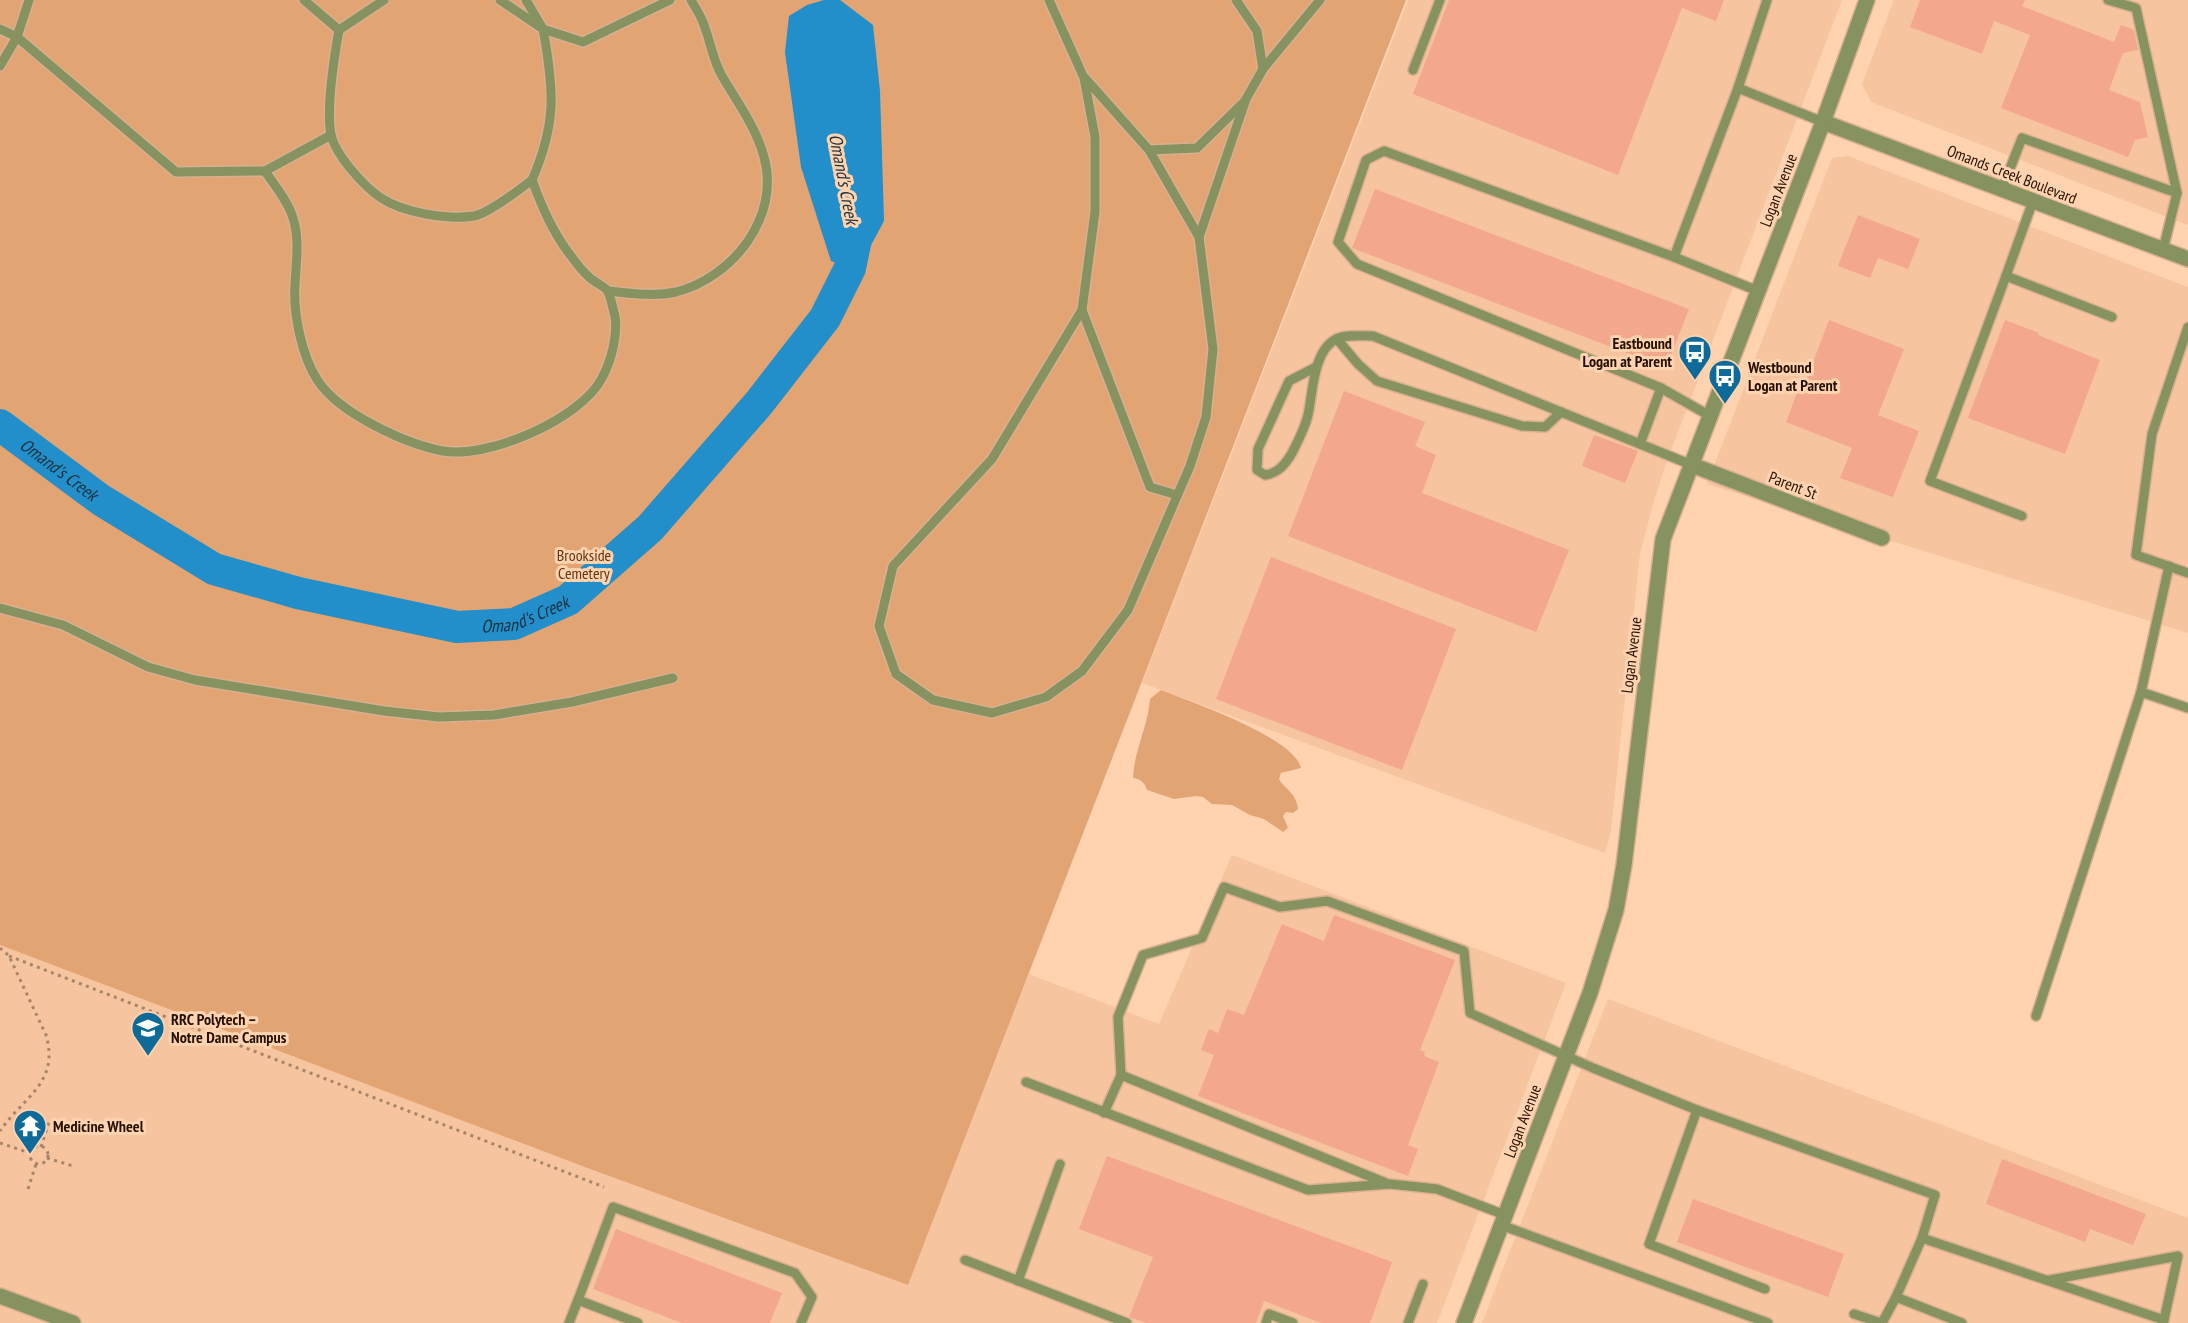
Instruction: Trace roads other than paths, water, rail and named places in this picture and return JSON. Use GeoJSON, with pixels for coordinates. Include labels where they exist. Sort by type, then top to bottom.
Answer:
{"type":"FeatureCollection","features":[{"type":"Feature","properties":{"kind":"street","name":"Logan Avenue"},"geometry":{"type":"LineString","coordinates":[[1464,1323],[1590,993],[1616,910],[1624,865],[1663,539],[1823,122],[1867,0]]}},
{"type":"Feature","properties":{"kind":"street","name":"Omands Creek Boulevard"},"geometry":{"type":"LineString","coordinates":[[1823,122],[2188,259]]}},
{"type":"Feature","properties":{"kind":"street","name":"Parent St"},"geometry":{"type":"LineString","coordinates":[[1692,465],[1882,538]]}},
{"type":"Feature","properties":{"kind":"street"},"geometry":{"type":"LineString","coordinates":[[0,1296],[73,1323]]}},
{"type":"Feature","properties":{"kind":"lane"},"geometry":{"type":"LineString","coordinates":[[0,66],[17,37],[29,0]]}},
{"type":"Feature","properties":{"kind":"lane"},"geometry":{"type":"LineString","coordinates":[[304,0],[339,30]]}},
{"type":"Feature","properties":{"kind":"lane"},"geometry":{"type":"LineString","coordinates":[[384,0],[339,30],[333,63],[332,135],[339,154],[370,190],[384,200],[426,214],[447,217],[476,215],[532,180],[545,146],[551,124],[552,99],[549,69],[543,29],[526,0]]}},
{"type":"Feature","properties":{"kind":"lane"},"geometry":{"type":"LineString","coordinates":[[500,0],[543,29],[583,42],[670,0]]}},
{"type":"Feature","properties":{"kind":"lane"},"geometry":{"type":"LineString","coordinates":[[532,180],[554,231],[565,248],[589,277],[608,291],[646,295],[673,292],[710,279],[729,264],[759,223],[765,201],[767,177],[764,158],[740,105],[721,75],[702,21],[691,0]]}},
{"type":"Feature","properties":{"kind":"lane"},"geometry":{"type":"LineString","coordinates":[[1049,0],[1084,78],[1095,137],[1095,212],[1082,310],[992,459],[893,566],[879,626],[896,674],[933,700],[992,713],[1046,697],[1082,671],[1128,610],[1190,466],[1206,417],[1213,349],[1199,237],[1149,150],[1084,78]]}},
{"type":"Feature","properties":{"kind":"lane"},"geometry":{"type":"LineString","coordinates":[[1236,0],[1257,31],[1263,69]]}},
{"type":"Feature","properties":{"kind":"lane"},"geometry":{"type":"LineString","coordinates":[[1199,237],[1246,99],[1263,69],[1320,0]]}},
{"type":"Feature","properties":{"kind":"lane"},"geometry":{"type":"LineString","coordinates":[[1413,70],[1440,0]]}},
{"type":"Feature","properties":{"kind":"lane"},"geometry":{"type":"LineString","coordinates":[[1674,257],[1738,88],[1767,0]]}},
{"type":"Feature","properties":{"kind":"lane"},"geometry":{"type":"LineString","coordinates":[[2108,0],[2136,9],[2177,193],[2163,250]]}},
{"type":"Feature","properties":{"kind":"lane"},"geometry":{"type":"LineString","coordinates":[[0,30],[17,37],[177,172],[265,171],[332,135]]}},
{"type":"Feature","properties":{"kind":"lane"},"geometry":{"type":"LineString","coordinates":[[1738,88],[1823,122]]}},
{"type":"Feature","properties":{"kind":"lane"},"geometry":{"type":"LineString","coordinates":[[1149,150],[1197,148],[1246,99]]}},
{"type":"Feature","properties":{"kind":"lane"},"geometry":{"type":"LineString","coordinates":[[2002,189],[2022,138],[2177,193]]}},
{"type":"Feature","properties":{"kind":"lane"},"geometry":{"type":"LineString","coordinates":[[1710,416],[1661,388],[1357,264],[1338,242],[1366,160],[1384,151],[1674,257],[1758,291]]}},
{"type":"Feature","properties":{"kind":"lane"},"geometry":{"type":"LineString","coordinates":[[265,171],[293,216],[298,243],[295,310],[301,343],[318,381],[337,400],[387,433],[444,452],[468,451],[494,447],[532,433],[558,420],[582,402],[602,379],[613,348],[615,318],[608,291]]}},
{"type":"Feature","properties":{"kind":"lane"},"geometry":{"type":"LineString","coordinates":[[2022,516],[1930,481],[2032,201]]}},
{"type":"Feature","properties":{"kind":"lane"},"geometry":{"type":"LineString","coordinates":[[2006,276],[2112,317]]}},
{"type":"Feature","properties":{"kind":"lane"},"geometry":{"type":"LineString","coordinates":[[1082,310],[1150,487],[1177,495]]}},
{"type":"Feature","properties":{"kind":"lane"},"geometry":{"type":"LineString","coordinates":[[2188,327],[2152,434],[2136,555],[2188,573]]}},
{"type":"Feature","properties":{"kind":"lane"},"geometry":{"type":"LineString","coordinates":[[1316,367],[1289,381],[1258,449],[1257,470],[1264,475],[1275,473],[1287,461],[1308,417],[1316,367],[1328,347],[1337,339],[1348,336],[1373,336],[1692,465]]}},
{"type":"Feature","properties":{"kind":"lane"},"geometry":{"type":"LineString","coordinates":[[1337,339],[1358,364],[1377,381],[1522,426],[1545,427],[1561,412]]}},
{"type":"Feature","properties":{"kind":"lane"},"geometry":{"type":"LineString","coordinates":[[1640,444],[1661,388]]}},
{"type":"Feature","properties":{"kind":"lane"},"geometry":{"type":"LineString","coordinates":[[2036,1016],[2141,692],[2169,566]]}},
{"type":"Feature","properties":{"kind":"lane"},"geometry":{"type":"LineString","coordinates":[[0,608],[63,625],[148,667],[195,680],[298,698],[439,717],[494,715],[572,702],[673,678]]}},
{"type":"Feature","properties":{"kind":"lane"},"geometry":{"type":"LineString","coordinates":[[2141,692],[2188,708]]}},
{"type":"Feature","properties":{"kind":"lane"},"geometry":{"type":"LineString","coordinates":[[1104,1113],[1121,1075],[1118,1017],[1143,955],[1202,938],[1224,887],[1280,907],[1327,901],[1464,951],[1470,1013],[1567,1054],[1593,1068],[1697,1110],[1935,1195],[1922,1238],[1896,1297],[1881,1323],[1854,1314]]}},
{"type":"Feature","properties":{"kind":"lane"},"geometry":{"type":"LineString","coordinates":[[1121,1075],[1390,1184]]}},
{"type":"Feature","properties":{"kind":"lane"},"geometry":{"type":"LineString","coordinates":[[1026,1082],[1308,1190],[1390,1184],[1437,1189],[1503,1220],[1768,1323]]}},
{"type":"Feature","properties":{"kind":"lane"},"geometry":{"type":"LineString","coordinates":[[1697,1110],[1649,1244],[1765,1288]]}},
{"type":"Feature","properties":{"kind":"lane"},"geometry":{"type":"LineString","coordinates":[[1018,1281],[1060,1164]]}},
{"type":"Feature","properties":{"kind":"lane"},"geometry":{"type":"LineString","coordinates":[[569,1323],[612,1207],[795,1273],[812,1297],[801,1323]]}},
{"type":"Feature","properties":{"kind":"lane"},"geometry":{"type":"LineString","coordinates":[[1922,1238],[2163,1321],[2178,1256],[2048,1281]]}},
{"type":"Feature","properties":{"kind":"lane"},"geometry":{"type":"LineString","coordinates":[[965,1260],[1127,1323]]}},
{"type":"Feature","properties":{"kind":"lane"},"geometry":{"type":"LineString","coordinates":[[1408,1323],[1423,1284]]}},
{"type":"Feature","properties":{"kind":"lane"},"geometry":{"type":"LineString","coordinates":[[1896,1297],[1962,1323]]}},
{"type":"Feature","properties":{"kind":"lane"},"geometry":{"type":"LineString","coordinates":[[578,1300],[638,1323]]}},
{"type":"Feature","properties":{"kind":"lane"},"geometry":{"type":"LineString","coordinates":[[1266,1323],[1269,1314],[1293,1323]]}},
{"type":"Feature","properties":{"kind":"water"},"geometry":{"type":"Polygon","coordinates":[[[824,0],[840,0],[873,25],[880,91],[884,221],[862,262],[850,268],[831,261],[801,167],[785,52],[789,16],[807,5],[824,0]]]}},
{"type":"Feature","properties":{"kind":"waterway","name":"Omand's Creek"},"geometry":{"type":"LineString","coordinates":[[0,425],[101,500],[214,569],[298,593],[457,627],[514,624],[568,600],[650,528],[759,403],[825,318],[850,268],[856,239],[854,227]]}},
{"type":"Feature","properties":{"kind":"place","name":"Eastbound Logan at Parent"},"geometry":{"type":"Point","coordinates":[1695,381]}},
{"type":"Feature","properties":{"kind":"place","name":"Westbound Logan at Parent"},"geometry":{"type":"Point","coordinates":[1725,405]}},
{"type":"Feature","properties":{"kind":"place","name":"RRC Polytech – Notre Dame Campus"},"geometry":{"type":"Point","coordinates":[148,1057]}},
{"type":"Feature","properties":{"kind":"place","name":"Medicine Wheel"},"geometry":{"type":"Point","coordinates":[30,1155]}},
{"type":"Feature","properties":{"kind":"park label","name":"Brookside Cemetery"},"geometry":{"type":"Point","coordinates":[584,564]}}]}
